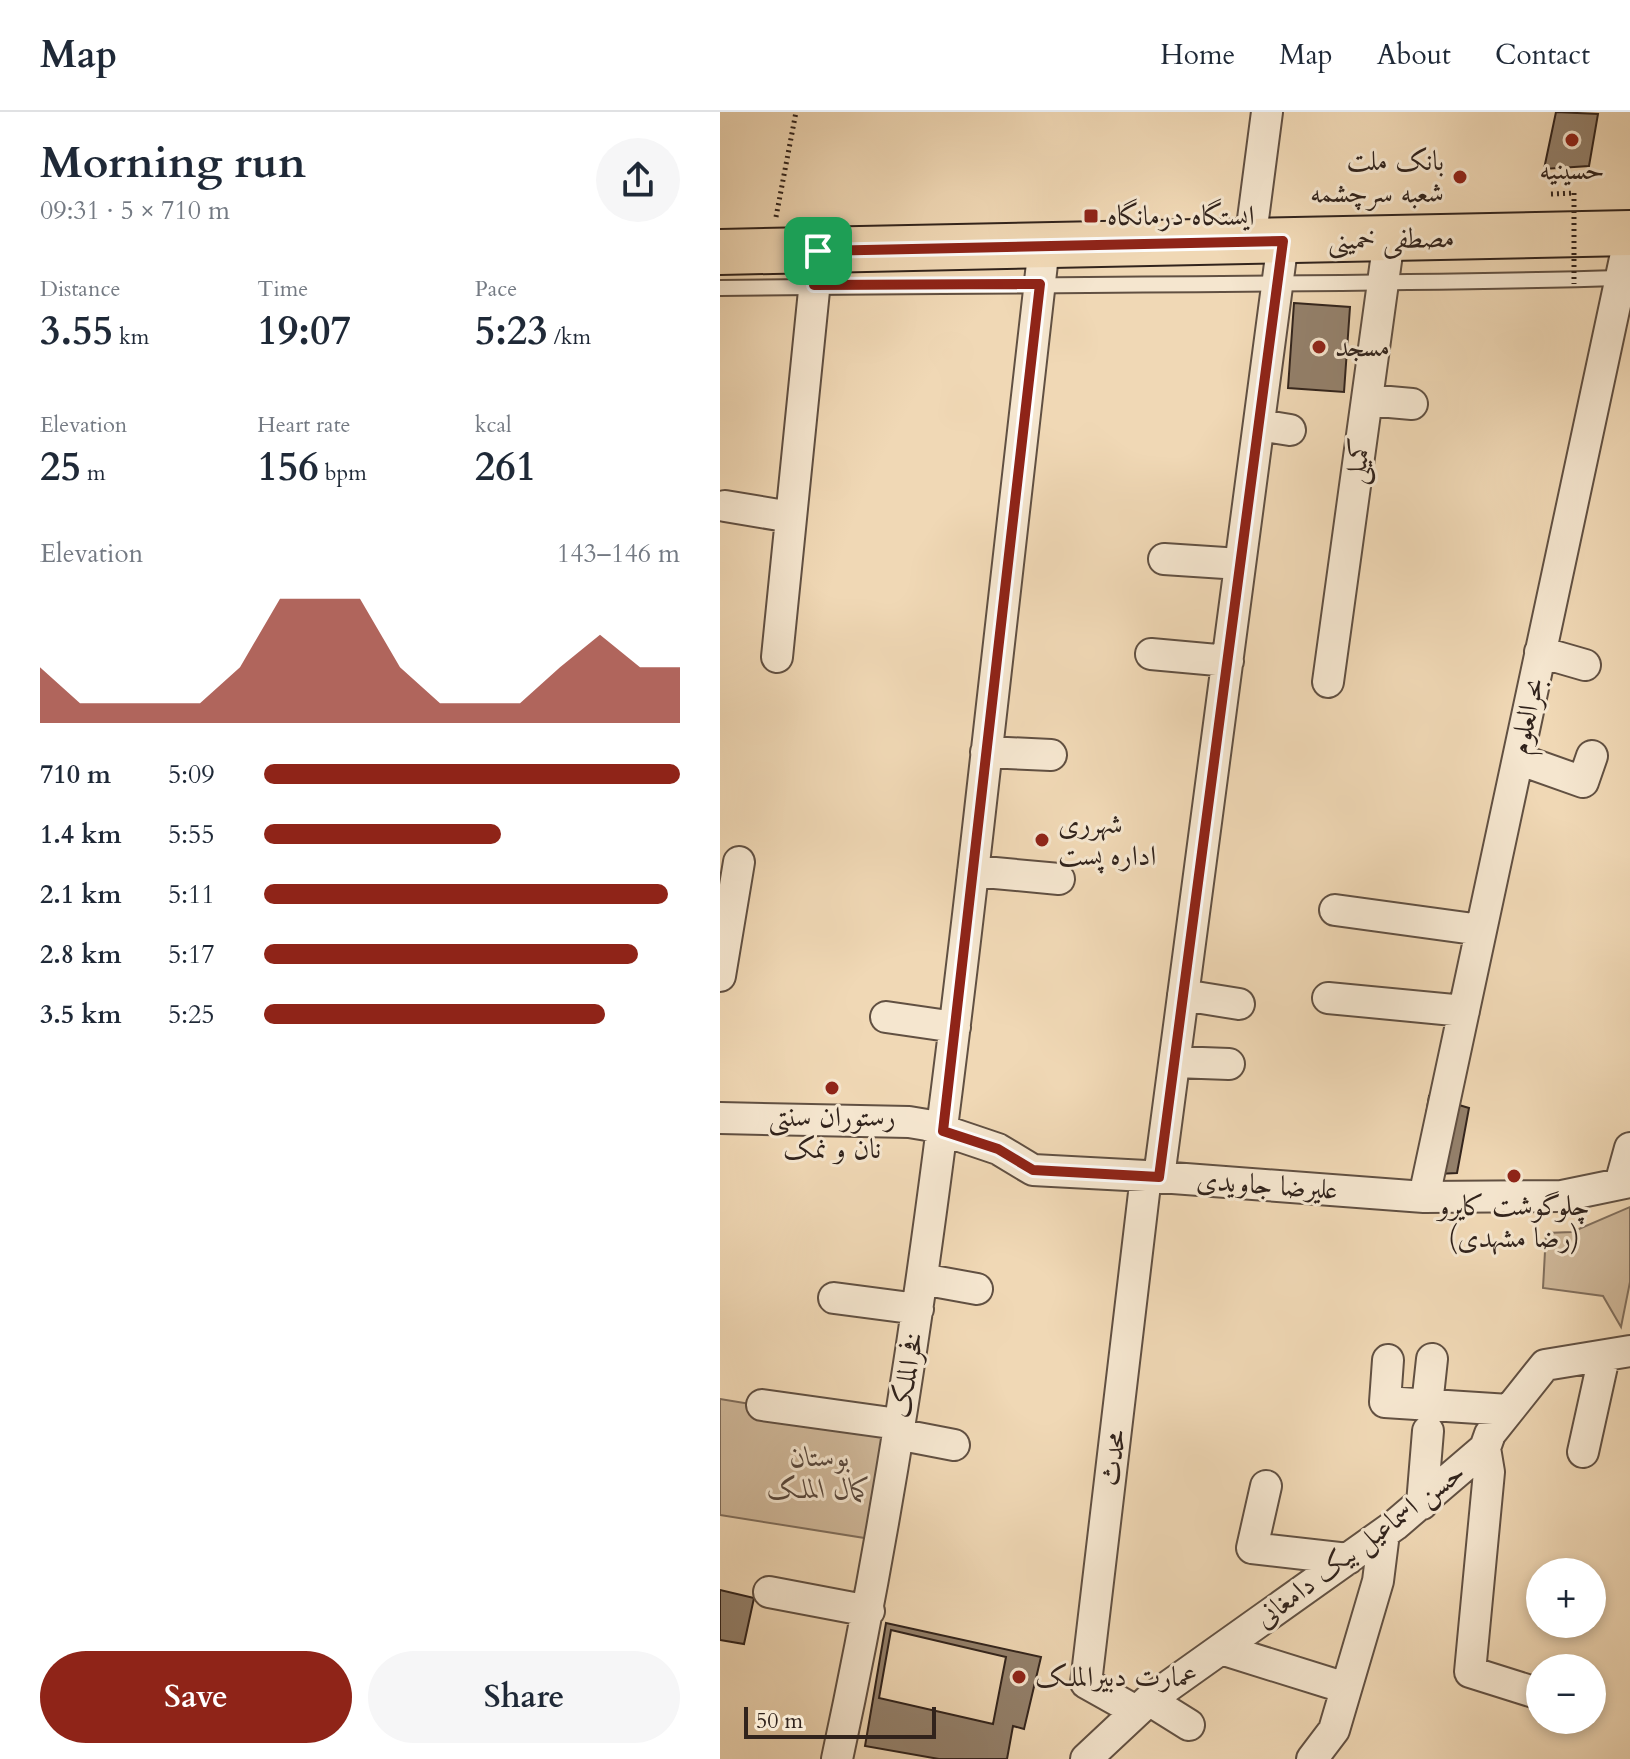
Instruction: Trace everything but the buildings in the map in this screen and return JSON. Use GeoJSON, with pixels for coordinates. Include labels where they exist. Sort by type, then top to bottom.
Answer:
{"type":"FeatureCollection","features":[{"type":"Feature","properties":{"kind":"main road","name":"مصطفی خمینی"},"geometry":{"type":"LineString","coordinates":[[720,252],[770,250],[816,268],[1042,265],[1270,255],[1389,239],[1630,234]]}},
{"type":"Feature","properties":{"kind":"street"},"geometry":{"type":"LineString","coordinates":[[1153,1176],[1175,1062],[1259,425],[1270,255],[1267,112]]}},
{"type":"Feature","properties":{"kind":"street","name":"بحرالعلوم"},"geometry":{"type":"LineString","coordinates":[[1424,1197],[1540,652],[1625,278],[1630,234]]}},
{"type":"Feature","properties":{"kind":"street","name":"کمیلی"},"geometry":{"type":"LineString","coordinates":[[1328,682],[1389,239]]}},
{"type":"Feature","properties":{"kind":"street","name":"فخرالملک"},"geometry":{"type":"LineString","coordinates":[[837,1759],[869,1611],[943,1131],[1042,265]]}},
{"type":"Feature","properties":{"kind":"street"},"geometry":{"type":"LineString","coordinates":[[777,657],[816,268]]}},
{"type":"Feature","properties":{"kind":"street"},"geometry":{"type":"LineString","coordinates":[[1367,400],[1412,404]]}},
{"type":"Feature","properties":{"kind":"street"},"geometry":{"type":"LineString","coordinates":[[1259,425],[1290,430]]}},
{"type":"Feature","properties":{"kind":"street"},"geometry":{"type":"LineString","coordinates":[[725,506],[791,517]]}},
{"type":"Feature","properties":{"kind":"street"},"geometry":{"type":"LineString","coordinates":[[1164,559],[1240,564]]}},
{"type":"Feature","properties":{"kind":"street"},"geometry":{"type":"LineString","coordinates":[[1540,652],[1585,665]]}},
{"type":"Feature","properties":{"kind":"street"},"geometry":{"type":"LineString","coordinates":[[1151,654],[1228,661]]}},
{"type":"Feature","properties":{"kind":"street"},"geometry":{"type":"LineString","coordinates":[[986,752],[1051,755]]}},
{"type":"Feature","properties":{"kind":"street"},"geometry":{"type":"LineString","coordinates":[[1518,759],[1583,782],[1592,756]]}},
{"type":"Feature","properties":{"kind":"street"},"geometry":{"type":"LineString","coordinates":[[720,976],[739,862]]}},
{"type":"Feature","properties":{"kind":"street"},"geometry":{"type":"LineString","coordinates":[[973,871],[1059,879]]}},
{"type":"Feature","properties":{"kind":"street"},"geometry":{"type":"LineString","coordinates":[[1335,910],[1481,930]]}},
{"type":"Feature","properties":{"kind":"street"},"geometry":{"type":"LineString","coordinates":[[1183,995],[1239,1004]]}},
{"type":"Feature","properties":{"kind":"street"},"geometry":{"type":"LineString","coordinates":[[1328,998],[1464,1011]]}},
{"type":"Feature","properties":{"kind":"street"},"geometry":{"type":"LineString","coordinates":[[886,1017],[955,1027]]}},
{"type":"Feature","properties":{"kind":"street"},"geometry":{"type":"LineString","coordinates":[[1175,1062],[1229,1064]]}},
{"type":"Feature","properties":{"kind":"street","name":"علیرضا جاویدی"},"geometry":{"type":"LineString","coordinates":[[720,1118],[909,1122],[998,1149],[1033,1170],[1424,1197],[1562,1196],[1625,1183]]}},
{"type":"Feature","properties":{"kind":"street"},"geometry":{"type":"LineString","coordinates":[[1625,1183],[1630,1148]]}},
{"type":"Feature","properties":{"kind":"street","name":"محدث"},"geometry":{"type":"LineString","coordinates":[[1142,1706],[1086,1683],[1153,1176]]}},
{"type":"Feature","properties":{"kind":"street"},"geometry":{"type":"LineString","coordinates":[[834,1298],[977,1289]]}},
{"type":"Feature","properties":{"kind":"street"},"geometry":{"type":"LineString","coordinates":[[1583,1452],[1617,1354]]}},
{"type":"Feature","properties":{"kind":"street","name":"حسن اسماعیل بیک دامغانی"},"geometry":{"type":"LineString","coordinates":[[1086,1759],[1142,1706],[1422,1504],[1485,1448],[1490,1434],[1545,1365],[1617,1354]]}},
{"type":"Feature","properties":{"kind":"street"},"geometry":{"type":"LineString","coordinates":[[1422,1504],[1432,1359]]}},
{"type":"Feature","properties":{"kind":"street"},"geometry":{"type":"LineString","coordinates":[[1388,1360],[1385,1402],[1428,1418],[1509,1410]]}},
{"type":"Feature","properties":{"kind":"street"},"geometry":{"type":"LineString","coordinates":[[762,1405],[897,1429],[954,1445]]}},
{"type":"Feature","properties":{"kind":"street"},"geometry":{"type":"LineString","coordinates":[[1485,1448],[1489,1472],[1470,1672],[1526,1690]]}},
{"type":"Feature","properties":{"kind":"street"},"geometry":{"type":"LineString","coordinates":[[1266,1486],[1252,1548],[1348,1559]]}},
{"type":"Feature","properties":{"kind":"street"},"geometry":{"type":"LineString","coordinates":[[1312,1759],[1334,1730],[1378,1581],[1384,1533]]}},
{"type":"Feature","properties":{"kind":"street"},"geometry":{"type":"LineString","coordinates":[[769,1592],[869,1611]]}},
{"type":"Feature","properties":{"kind":"street"},"geometry":{"type":"LineString","coordinates":[[1221,1649],[1346,1688]]}},
{"type":"Feature","properties":{"kind":"street"},"geometry":{"type":"LineString","coordinates":[[1142,1706],[1189,1725]]}},
{"type":"Feature","properties":{"kind":"lane"},"geometry":{"type":"LineString","coordinates":[[1270,255],[1383,281],[1444,283],[1625,278]]}},
{"type":"Feature","properties":{"kind":"lane"},"geometry":{"type":"LineString","coordinates":[[720,288],[816,268]]}},
{"type":"Feature","properties":{"kind":"path"},"geometry":{"type":"LineString","coordinates":[[770,250],[796,112]]}},
{"type":"Feature","properties":{"kind":"path"},"geometry":{"type":"LineString","coordinates":[[1551,194],[1574,193],[1574,284]]}},
{"type":"Feature","properties":{"kind":"green space"},"geometry":{"type":"Polygon","coordinates":[[[1630,1207],[1630,1282],[1621,1327],[1603,1296],[1543,1288],[1546,1233],[1572,1232],[1630,1207]]]}},
{"type":"Feature","properties":{"kind":"green space","name":"بوستان کمال الملک"},"geometry":{"type":"Polygon","coordinates":[[[720,1399],[890,1427],[871,1539],[720,1515],[720,1399]]]}},
{"type":"Feature","properties":{"kind":"place","name":"حسینیه"},"geometry":{"type":"Point","coordinates":[1572,140]}},
{"type":"Feature","properties":{"kind":"place","name":"بانک ملت شعبه سرچشمه"},"geometry":{"type":"Point","coordinates":[1460,177]}},
{"type":"Feature","properties":{"kind":"place","name":"ایستگاه درمانگاه"},"geometry":{"type":"Point","coordinates":[1091,216]}},
{"type":"Feature","properties":{"kind":"place","name":"مسجد"},"geometry":{"type":"Point","coordinates":[1319,347]}},
{"type":"Feature","properties":{"kind":"place","name":"شهرری اداره پست"},"geometry":{"type":"Point","coordinates":[1042,840]}},
{"type":"Feature","properties":{"kind":"place","name":"رستوران سنتی نان و نمک"},"geometry":{"type":"Point","coordinates":[832,1088]}},
{"type":"Feature","properties":{"kind":"place","name":"چلوگوشت کایرو (رضا مشهدی)"},"geometry":{"type":"Point","coordinates":[1514,1176]}},
{"type":"Feature","properties":{"kind":"place","name":"عمارت دبیرالملک"},"geometry":{"type":"Point","coordinates":[1019,1677]}},
{"type":"Feature","properties":{"kind":"route"},"geometry":{"type":"LineString","coordinates":[[1283,241],[1159,1177],[1033,1170],[998,1149],[943,1131],[1040,284],[814,285],[818,251],[1283,241]]}}]}
